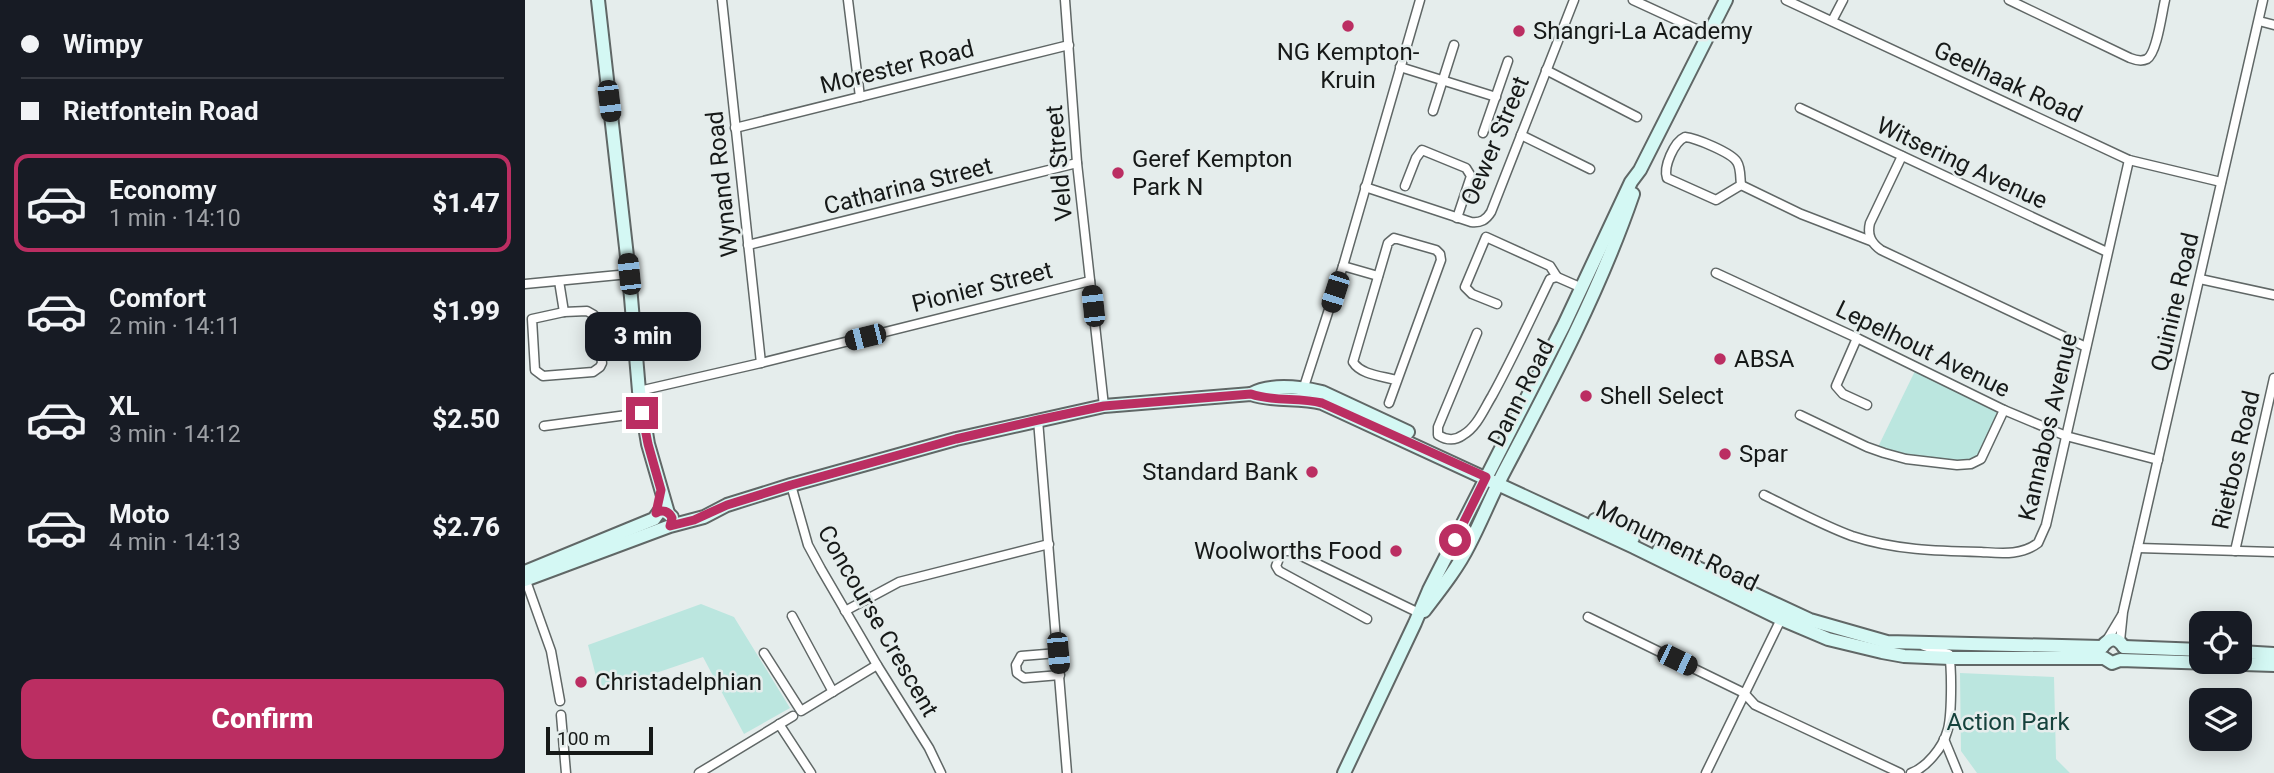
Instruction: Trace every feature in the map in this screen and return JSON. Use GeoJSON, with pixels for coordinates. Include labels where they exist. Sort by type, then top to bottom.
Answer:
{"type":"FeatureCollection","features":[{"type":"Feature","properties":{"kind":"main road"},"geometry":{"type":"LineString","coordinates":[[598,0],[629,274],[639,391],[648,444],[661,490],[664,520]]}},
{"type":"Feature","properties":{"kind":"main road","name":"Dann Road"},"geometry":{"type":"LineString","coordinates":[[1344,773],[1417,618],[1582,288],[1631,182],[1640,170],[1726,0]]}},
{"type":"Feature","properties":{"kind":"main road","name":"Dann Road"},"geometry":{"type":"LineString","coordinates":[[1417,618],[1458,565],[1500,479],[1553,381],[1609,260],[1640,170]]}},
{"type":"Feature","properties":{"kind":"main road","name":"Monument Road"},"geometry":{"type":"LineString","coordinates":[[525,572],[664,520],[694,520],[727,505],[791,485],[956,439],[1104,406],[1251,394],[1262,388],[1306,394],[1358,409],[1488,474],[1848,645],[1894,655],[1950,658],[2111,647]]}},
{"type":"Feature","properties":{"kind":"main road","name":"Monument Road"},"geometry":{"type":"LineString","coordinates":[[525,579],[664,520]]}},
{"type":"Feature","properties":{"kind":"main road","name":"Monument Road"},"geometry":{"type":"LineString","coordinates":[[1783,614],[1887,642],[2189,650]]}},
{"type":"Feature","properties":{"kind":"main road"},"geometry":{"type":"LineString","coordinates":[[1824,625],[1823,631],[1848,645]]}},
{"type":"Feature","properties":{"kind":"main road"},"geometry":{"type":"LineString","coordinates":[[2111,647],[2112,663],[2120,660],[2274,665]]}},
{"type":"Feature","properties":{"kind":"main road"},"geometry":{"type":"LineString","coordinates":[[2252,653],[2274,654]]}},
{"type":"Feature","properties":{"kind":"street","name":"Wynand Road"},"geometry":{"type":"LineString","coordinates":[[722,0],[761,363]]}},
{"type":"Feature","properties":{"kind":"street"},"geometry":{"type":"LineString","coordinates":[[848,0],[860,97]]}},
{"type":"Feature","properties":{"kind":"street","name":"Veld Street"},"geometry":{"type":"LineString","coordinates":[[1065,0],[1077,163],[1104,406]]}},
{"type":"Feature","properties":{"kind":"street"},"geometry":{"type":"LineString","coordinates":[[1306,394],[1310,368],[1343,267],[1420,0]]}},
{"type":"Feature","properties":{"kind":"street","name":"Oewer Street"},"geometry":{"type":"LineString","coordinates":[[1365,187],[1472,222],[1479,223],[1486,219],[1574,0]]}},
{"type":"Feature","properties":{"kind":"street"},"geometry":{"type":"LineString","coordinates":[[1633,0],[1709,34]]}},
{"type":"Feature","properties":{"kind":"street","name":"Geelhaak Road"},"geometry":{"type":"LineString","coordinates":[[1786,0],[2129,160],[2221,182]]}},
{"type":"Feature","properties":{"kind":"street"},"geometry":{"type":"LineString","coordinates":[[1832,21],[1843,0]]}},
{"type":"Feature","properties":{"kind":"street"},"geometry":{"type":"LineString","coordinates":[[2009,0],[2140,61],[2153,51],[2165,0]]}},
{"type":"Feature","properties":{"kind":"street","name":"Quinine Road"},"geometry":{"type":"LineString","coordinates":[[2111,647],[2123,612],[2263,0]]}},
{"type":"Feature","properties":{"kind":"street"},"geometry":{"type":"LineString","coordinates":[[2259,21],[2274,25]]}},
{"type":"Feature","properties":{"kind":"street","name":"Morester Road"},"geometry":{"type":"LineString","coordinates":[[735,128],[1069,45]]}},
{"type":"Feature","properties":{"kind":"street"},"geometry":{"type":"LineString","coordinates":[[1433,111],[1454,45]]}},
{"type":"Feature","properties":{"kind":"street"},"geometry":{"type":"LineString","coordinates":[[1483,133],[1508,61]]}},
{"type":"Feature","properties":{"kind":"street"},"geometry":{"type":"LineString","coordinates":[[1400,67],[1496,97]]}},
{"type":"Feature","properties":{"kind":"street"},"geometry":{"type":"LineString","coordinates":[[1546,70],[1637,117]]}},
{"type":"Feature","properties":{"kind":"street","name":"Witsering Avenue"},"geometry":{"type":"LineString","coordinates":[[1800,108],[2107,252]]}},
{"type":"Feature","properties":{"kind":"street"},"geometry":{"type":"LineString","coordinates":[[1521,135],[1590,169]]}},
{"type":"Feature","properties":{"kind":"street"},"geometry":{"type":"LineString","coordinates":[[1690,137],[1736,160],[1741,185],[1721,198],[1711,199],[1670,181],[1665,172],[1678,142],[1682,138],[1690,137]]}},
{"type":"Feature","properties":{"kind":"street"},"geometry":{"type":"LineString","coordinates":[[1405,186],[1422,150],[1466,168],[1471,176],[1457,218]]}},
{"type":"Feature","properties":{"kind":"street"},"geometry":{"type":"LineString","coordinates":[[1871,241],[1870,223],[1902,156]]}},
{"type":"Feature","properties":{"kind":"street","name":"Kannabos Avenue"},"geometry":{"type":"LineString","coordinates":[[1764,495],[1832,528],[1887,545],[1929,551],[2022,552],[2038,544],[2043,535],[2129,160]]}},
{"type":"Feature","properties":{"kind":"street","name":"Catharina Street"},"geometry":{"type":"LineString","coordinates":[[748,246],[1077,163]]}},
{"type":"Feature","properties":{"kind":"street"},"geometry":{"type":"LineString","coordinates":[[1741,185],[1801,214],[1871,241],[1881,250],[2086,347]]}},
{"type":"Feature","properties":{"kind":"street"},"geometry":{"type":"LineString","coordinates":[[1497,304],[1472,294],[1465,287],[1486,237],[1549,266],[1557,276],[1582,288]]}},
{"type":"Feature","properties":{"kind":"street"},"geometry":{"type":"LineString","coordinates":[[1389,404],[1441,260],[1440,254],[1433,249],[1392,238],[1388,243],[1353,362],[1363,371],[1397,380]]}},
{"type":"Feature","properties":{"kind":"street"},"geometry":{"type":"LineString","coordinates":[[1343,267],[1378,276]]}},
{"type":"Feature","properties":{"kind":"street","name":"Lepelhout Avenue"},"geometry":{"type":"LineString","coordinates":[[1716,273],[2004,410],[2066,436],[2158,460]]}},
{"type":"Feature","properties":{"kind":"street"},"geometry":{"type":"LineString","coordinates":[[525,284],[629,274]]}},
{"type":"Feature","properties":{"kind":"street"},"geometry":{"type":"LineString","coordinates":[[1477,333],[1438,427],[1437,433],[1442,438],[1460,437],[1468,432],[1479,418],[1509,366],[1549,282],[1552,277],[1557,276]]}},
{"type":"Feature","properties":{"kind":"street"},"geometry":{"type":"LineString","coordinates":[[2200,279],[2274,295]]}},
{"type":"Feature","properties":{"kind":"street"},"geometry":{"type":"LineString","coordinates":[[559,281],[563,313]]}},
{"type":"Feature","properties":{"kind":"street","name":"Pionier Street"},"geometry":{"type":"LineString","coordinates":[[639,391],[1090,281]]}},
{"type":"Feature","properties":{"kind":"street"},"geometry":{"type":"LineString","coordinates":[[587,311],[594,314],[601,365],[593,372],[541,375],[535,370],[531,321],[535,317],[563,313],[587,311]]}},
{"type":"Feature","properties":{"kind":"street"},"geometry":{"type":"LineString","coordinates":[[1857,338],[1836,386],[1843,394],[1867,405]]}},
{"type":"Feature","properties":{"kind":"street","name":"Rietbos Road"},"geometry":{"type":"LineString","coordinates":[[2235,551],[2274,378]]}},
{"type":"Feature","properties":{"kind":"street"},"geometry":{"type":"LineString","coordinates":[[1800,415],[1884,453],[1906,459],[1957,465],[1972,464],[1981,459],[2004,410]]}},
{"type":"Feature","properties":{"kind":"street"},"geometry":{"type":"LineString","coordinates":[[544,426],[642,413]]}},
{"type":"Feature","properties":{"kind":"street"},"geometry":{"type":"LineString","coordinates":[[1038,420],[1067,773]]}},
{"type":"Feature","properties":{"kind":"street","name":"Concourse Crescent"},"geometry":{"type":"LineString","coordinates":[[791,485],[808,545],[877,665],[929,748],[941,773]]}},
{"type":"Feature","properties":{"kind":"street"},"geometry":{"type":"LineString","coordinates":[[845,611],[899,582],[1049,544]]}},
{"type":"Feature","properties":{"kind":"street"},"geometry":{"type":"LineString","coordinates":[[2138,548],[2274,552]]}},
{"type":"Feature","properties":{"kind":"street"},"geometry":{"type":"LineString","coordinates":[[1367,619],[1279,571],[1276,566],[1282,551],[1291,551],[1417,618]]}},
{"type":"Feature","properties":{"kind":"street"},"geometry":{"type":"LineString","coordinates":[[525,579],[551,650],[560,701]]}},
{"type":"Feature","properties":{"kind":"street"},"geometry":{"type":"LineString","coordinates":[[1706,773],[1783,614]]}},
{"type":"Feature","properties":{"kind":"street"},"geometry":{"type":"LineString","coordinates":[[792,616],[833,692]]}},
{"type":"Feature","properties":{"kind":"street"},"geometry":{"type":"LineString","coordinates":[[1588,617],[1744,693],[1755,705],[1900,773]]}},
{"type":"Feature","properties":{"kind":"street"},"geometry":{"type":"LineString","coordinates":[[1911,773],[1926,763],[1944,739],[1949,724],[1950,658],[1948,653],[1919,644]]}},
{"type":"Feature","properties":{"kind":"street"},"geometry":{"type":"LineString","coordinates":[[764,653],[801,711],[877,665]]}},
{"type":"Feature","properties":{"kind":"street"},"geometry":{"type":"LineString","coordinates":[[1058,653],[1021,656],[1016,665],[1017,673],[1024,678],[1060,675]]}},
{"type":"Feature","properties":{"kind":"street"},"geometry":{"type":"LineString","coordinates":[[561,715],[566,773]]}},
{"type":"Feature","properties":{"kind":"street"},"geometry":{"type":"LineString","coordinates":[[699,773],[793,716]]}},
{"type":"Feature","properties":{"kind":"street"},"geometry":{"type":"LineString","coordinates":[[779,724],[811,773]]}},
{"type":"Feature","properties":{"kind":"street"},"geometry":{"type":"LineString","coordinates":[[1944,739],[1958,773]]}},
{"type":"Feature","properties":{"kind":"green space"},"geometry":{"type":"Polygon","coordinates":[[[1915,371],[1995,409],[1998,415],[1979,455],[1970,459],[1944,461],[1915,457],[1878,447],[1915,371]]]}},
{"type":"Feature","properties":{"kind":"green space"},"geometry":{"type":"Polygon","coordinates":[[[701,604],[734,617],[790,708],[744,734],[703,657],[600,692],[588,645],[701,604]]]}},
{"type":"Feature","properties":{"kind":"green space","name":"Action Park"},"geometry":{"type":"Polygon","coordinates":[[[1960,673],[2054,677],[2056,759],[2070,773],[1977,773],[1961,751],[1960,673]]]}},
{"type":"Feature","properties":{"kind":"place","name":"NG Kempton- Kruin"},"geometry":{"type":"Point","coordinates":[1348,26]}},
{"type":"Feature","properties":{"kind":"place","name":"Shangri-La Academy"},"geometry":{"type":"Point","coordinates":[1519,31]}},
{"type":"Feature","properties":{"kind":"place","name":"Geref Kempton Park N"},"geometry":{"type":"Point","coordinates":[1118,173]}},
{"type":"Feature","properties":{"kind":"place","name":"ABSA"},"geometry":{"type":"Point","coordinates":[1720,359]}},
{"type":"Feature","properties":{"kind":"place","name":"Shell Select"},"geometry":{"type":"Point","coordinates":[1586,396]}},
{"type":"Feature","properties":{"kind":"place","name":"Spar"},"geometry":{"type":"Point","coordinates":[1725,454]}},
{"type":"Feature","properties":{"kind":"place","name":"Standard Bank"},"geometry":{"type":"Point","coordinates":[1312,472]}},
{"type":"Feature","properties":{"kind":"place","name":"Woolworths Food"},"geometry":{"type":"Point","coordinates":[1396,551]}},
{"type":"Feature","properties":{"kind":"place","name":"Christadelphian"},"geometry":{"type":"Point","coordinates":[581,682]}},
{"type":"Feature","properties":{"kind":"route"},"geometry":{"type":"LineString","coordinates":[[642,413],[661,490],[656,513],[668,513],[672,518],[670,526],[683,524],[714,513],[727,505],[791,485],[956,439],[1104,406],[1251,394],[1264,399],[1301,398],[1322,403],[1486,477],[1455,540]]}}]}
